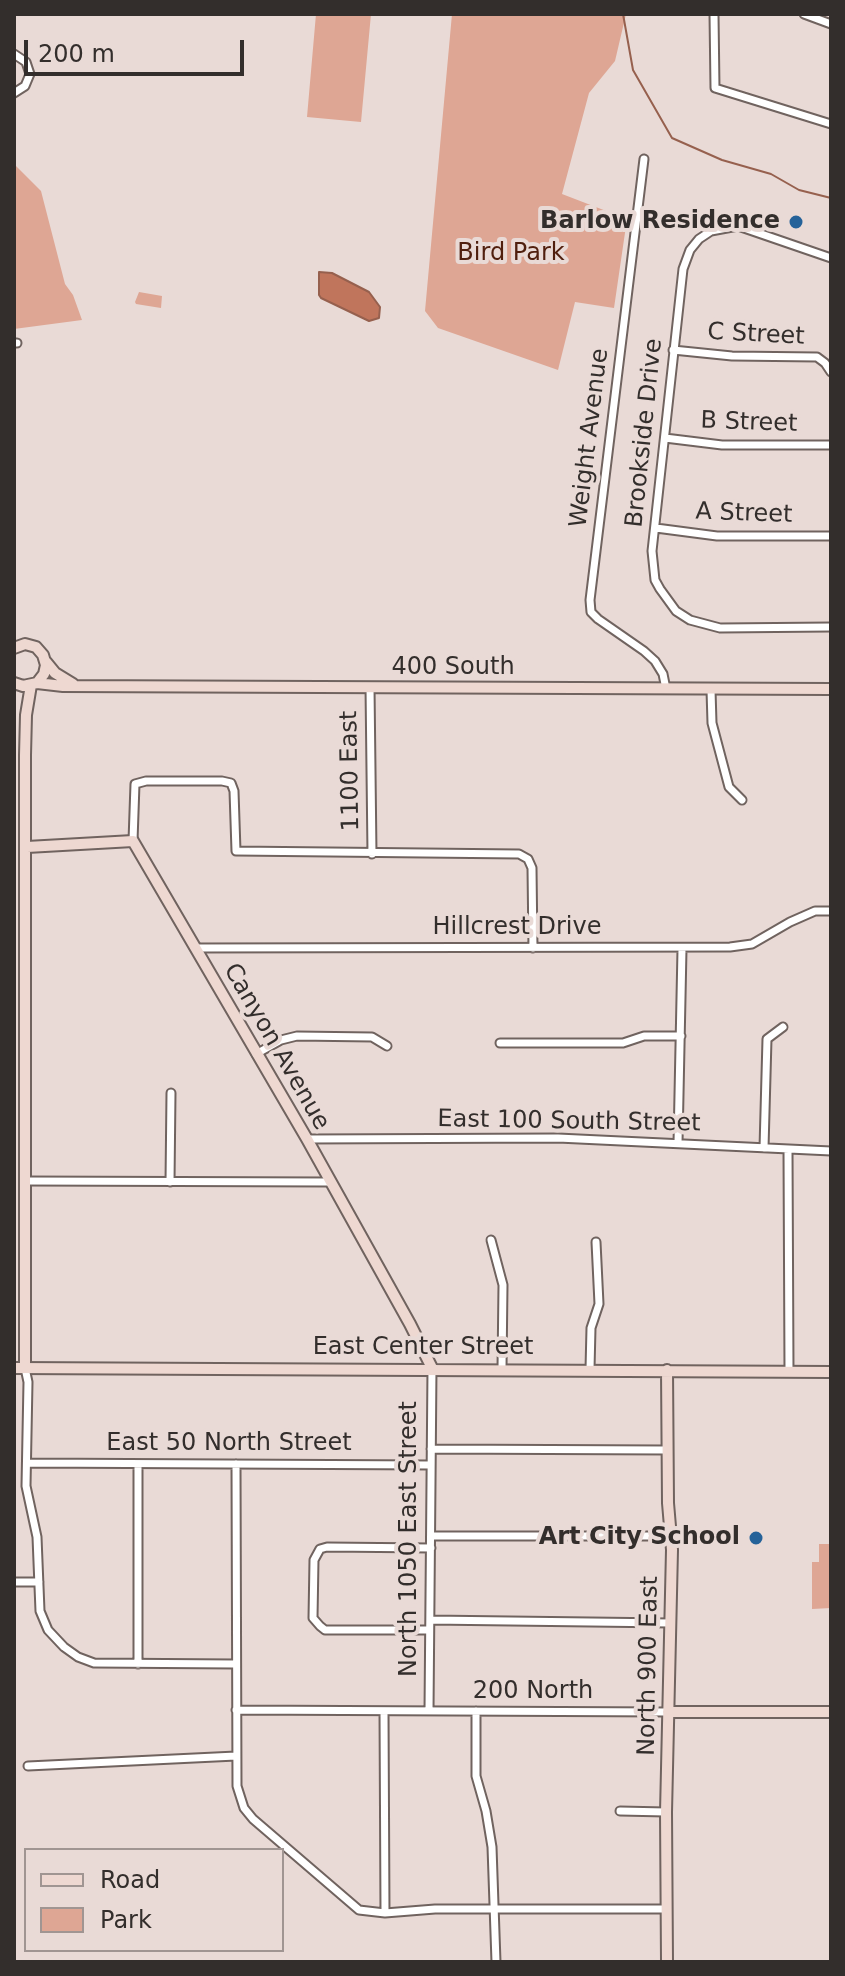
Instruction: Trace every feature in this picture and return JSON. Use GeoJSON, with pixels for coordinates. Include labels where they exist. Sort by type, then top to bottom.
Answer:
{"type":"FeatureCollection","features":[{"type":"Feature","properties":{"kind":"street"},"geometry":{"type":"LineString","coordinates":[[714,14],[715,88],[831,124]]}},
{"type":"Feature","properties":{"kind":"street"},"geometry":{"type":"LineString","coordinates":[[804,14],[831,24]]}},
{"type":"Feature","properties":{"kind":"street"},"geometry":{"type":"LineString","coordinates":[[14,54],[26,62],[30,74],[25,86],[14,93]]}},
{"type":"Feature","properties":{"kind":"street","name":"Weight Avenue"},"geometry":{"type":"LineString","coordinates":[[644,159],[590,600],[591,612],[598,619],[655,661],[663,674],[666,689]]}},
{"type":"Feature","properties":{"kind":"street","name":"Brookside Drive"},"geometry":{"type":"LineString","coordinates":[[831,258],[738,226],[724,227],[704,235],[690,250],[684,263],[673,350],[652,551],[655,580],[671,605],[690,620],[720,628],[831,627]]}},
{"type":"Feature","properties":{"kind":"street","name":"C Street"},"geometry":{"type":"LineString","coordinates":[[673,350],[732,356],[817,357],[831,372]]}},
{"type":"Feature","properties":{"kind":"street","name":"B Street"},"geometry":{"type":"LineString","coordinates":[[665,438],[722,445],[831,445]]}},
{"type":"Feature","properties":{"kind":"street","name":"A Street"},"geometry":{"type":"LineString","coordinates":[[656,528],[717,536],[831,536]]}},
{"type":"Feature","properties":{"kind":"street"},"geometry":{"type":"LineString","coordinates":[[18,644],[40,651],[55,673],[75,685]]}},
{"type":"Feature","properties":{"kind":"street"},"geometry":{"type":"LineString","coordinates":[[26,715],[34,684],[44,674],[45,661]]}},
{"type":"Feature","properties":{"kind":"street"},"geometry":{"type":"LineString","coordinates":[[14,684],[26,715],[27,847],[20,996],[20,1090],[25,1181],[20,1368],[28,1382],[29,1506],[37,1537],[41,1618],[64,1647],[94,1663],[235,1664]]}},
{"type":"Feature","properties":{"kind":"street","name":"400 South"},"geometry":{"type":"LineString","coordinates":[[14,684],[831,689]]}},
{"type":"Feature","properties":{"kind":"street","name":"1100 East"},"geometry":{"type":"LineString","coordinates":[[370,687],[372,854]]}},
{"type":"Feature","properties":{"kind":"street"},"geometry":{"type":"LineString","coordinates":[[711,690],[712,723],[729,787],[742,800]]}},
{"type":"Feature","properties":{"kind":"street"},"geometry":{"type":"LineString","coordinates":[[27,847],[133,841],[135,784],[146,781],[222,781],[231,783],[234,791],[236,851],[519,854],[528,859],[532,868],[533,948]]}},
{"type":"Feature","properties":{"kind":"street","name":"Canyon Avenue"},"geometry":{"type":"LineString","coordinates":[[133,841],[307,1139],[432,1368]]}},
{"type":"Feature","properties":{"kind":"street","name":"Hillcrest Drive"},"geometry":{"type":"LineString","coordinates":[[195,948],[740,947],[752,944],[815,911],[831,911]]}},
{"type":"Feature","properties":{"kind":"street"},"geometry":{"type":"LineString","coordinates":[[678,1143],[682,949]]}},
{"type":"Feature","properties":{"kind":"street"},"geometry":{"type":"LineString","coordinates":[[764,1148],[767,1039],[783,1027]]}},
{"type":"Feature","properties":{"kind":"street"},"geometry":{"type":"LineString","coordinates":[[256,1054],[281,1040],[297,1036],[372,1037],[387,1046]]}},
{"type":"Feature","properties":{"kind":"street"},"geometry":{"type":"LineString","coordinates":[[500,1043],[623,1043],[644,1036],[681,1036]]}},
{"type":"Feature","properties":{"kind":"street"},"geometry":{"type":"LineString","coordinates":[[170,1182],[171,1093]]}},
{"type":"Feature","properties":{"kind":"street","name":"East 100 South Street"},"geometry":{"type":"LineString","coordinates":[[307,1139],[558,1138],[831,1151]]}},
{"type":"Feature","properties":{"kind":"street"},"geometry":{"type":"LineString","coordinates":[[788,1150],[789,1371]]}},
{"type":"Feature","properties":{"kind":"street"},"geometry":{"type":"LineString","coordinates":[[25,1181],[329,1182]]}},
{"type":"Feature","properties":{"kind":"street"},"geometry":{"type":"LineString","coordinates":[[491,1240],[503,1285],[502,1368]]}},
{"type":"Feature","properties":{"kind":"street"},"geometry":{"type":"LineString","coordinates":[[590,1369],[591,1328],[599,1304],[596,1242]]}},
{"type":"Feature","properties":{"kind":"street","name":"East Center Street"},"geometry":{"type":"LineString","coordinates":[[20,1368],[831,1372]]}},
{"type":"Feature","properties":{"kind":"street","name":"North 1050 East Street"},"geometry":{"type":"LineString","coordinates":[[429,1711],[432,1368]]}},
{"type":"Feature","properties":{"kind":"street","name":"North 900 East"},"geometry":{"type":"LineString","coordinates":[[667,1370],[667,1450],[672,1536],[666,1812],[667,1962]]}},
{"type":"Feature","properties":{"kind":"street"},"geometry":{"type":"LineString","coordinates":[[431,1449],[667,1450]]}},
{"type":"Feature","properties":{"kind":"street","name":"East 50 North Street"},"geometry":{"type":"LineString","coordinates":[[27,1463],[431,1465]]}},
{"type":"Feature","properties":{"kind":"street"},"geometry":{"type":"LineString","coordinates":[[138,1464],[138,1664]]}},
{"type":"Feature","properties":{"kind":"street"},"geometry":{"type":"LineString","coordinates":[[236,1464],[236,1756],[239,1794],[244,1808],[253,1819],[359,1910],[385,1913],[435,1909],[667,1909]]}},
{"type":"Feature","properties":{"kind":"street"},"geometry":{"type":"LineString","coordinates":[[432,1536],[672,1536]]}},
{"type":"Feature","properties":{"kind":"street"},"geometry":{"type":"LineString","coordinates":[[429,1630],[325,1630],[313,1618],[314,1560],[320,1549],[327,1547],[431,1548]]}},
{"type":"Feature","properties":{"kind":"street"},"geometry":{"type":"LineString","coordinates":[[14,1582],[39,1582]]}},
{"type":"Feature","properties":{"kind":"street"},"geometry":{"type":"LineString","coordinates":[[430,1620],[671,1623]]}},
{"type":"Feature","properties":{"kind":"street","name":"200 North"},"geometry":{"type":"LineString","coordinates":[[236,1710],[831,1712]]}},
{"type":"Feature","properties":{"kind":"street"},"geometry":{"type":"LineString","coordinates":[[384,1711],[385,1913]]}},
{"type":"Feature","properties":{"kind":"street"},"geometry":{"type":"LineString","coordinates":[[476,1711],[476,1776],[492,1847],[496,1962]]}},
{"type":"Feature","properties":{"kind":"street"},"geometry":{"type":"LineString","coordinates":[[28,1766],[236,1756]]}},
{"type":"Feature","properties":{"kind":"street"},"geometry":{"type":"LineString","coordinates":[[620,1811],[666,1812]]}},
{"type":"Feature","properties":{"kind":"green space"},"geometry":{"type":"Polygon","coordinates":[[[316,14],[371,14],[361,122],[307,117],[316,14]]]}},
{"type":"Feature","properties":{"kind":"green space","name":"Bird Park"},"geometry":{"type":"Polygon","coordinates":[[[452,14],[626,14],[615,61],[589,93],[562,194],[627,219],[614,308],[575,302],[558,370],[438,328],[425,311],[452,14]]]}},
{"type":"Feature","properties":{"kind":"green space"},"geometry":{"type":"Polygon","coordinates":[[[14,164],[41,191],[65,284],[73,295],[82,320],[14,329],[14,164]]]}},
{"type":"Feature","properties":{"kind":"green space"},"geometry":{"type":"Polygon","coordinates":[[[139,292],[162,296],[161,308],[136,304],[139,292]]]}},
{"type":"Feature","properties":{"kind":"green space"},"geometry":{"type":"Polygon","coordinates":[[[819,1544],[831,1544],[831,1608],[812,1609],[812,1562],[819,1562],[819,1544]]]}},
{"type":"Feature","properties":{"kind":"shaded area"},"geometry":{"type":"Polygon","coordinates":[[[319,272],[332,273],[369,292],[380,307],[379,318],[369,321],[321,298],[319,272]]]}},
{"type":"Feature","properties":{"kind":"waterway"},"geometry":{"type":"LineString","coordinates":[[623,14],[633,70],[672,138],[722,160],[771,174],[799,190],[831,198]]}},
{"type":"Feature","properties":{"kind":"place","name":"Barlow Residence"},"geometry":{"type":"Point","coordinates":[796,222]}},
{"type":"Feature","properties":{"kind":"place","name":"Art City School"},"geometry":{"type":"Point","coordinates":[756,1538]}}]}
